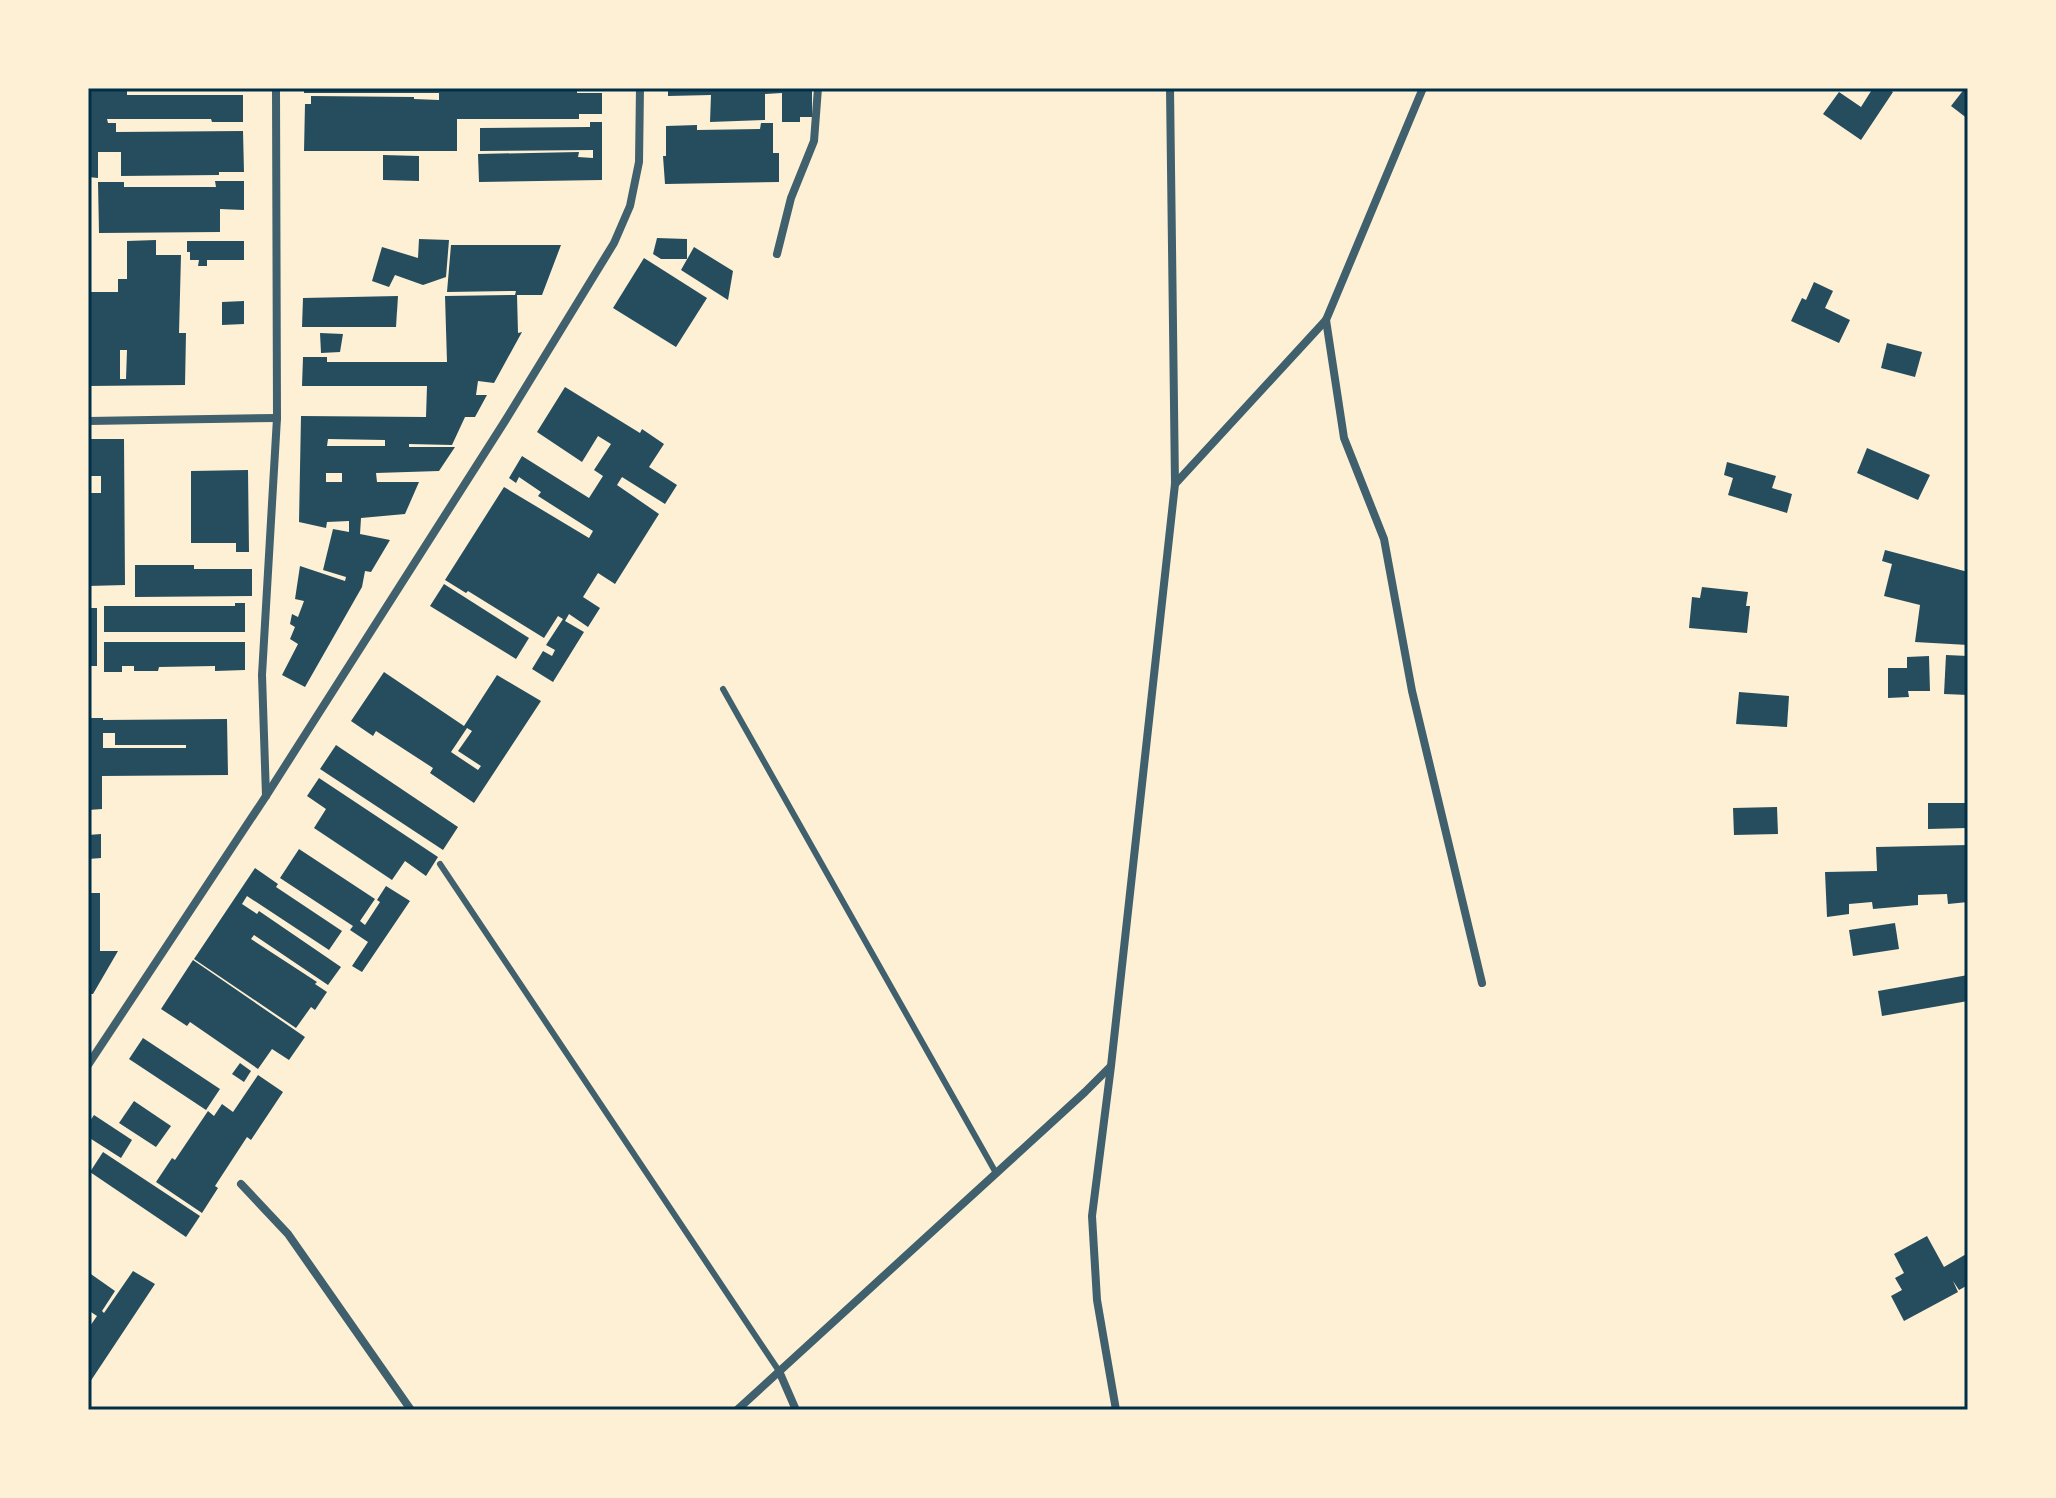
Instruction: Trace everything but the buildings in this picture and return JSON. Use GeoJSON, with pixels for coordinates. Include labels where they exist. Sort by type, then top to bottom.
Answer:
{"type":"FeatureCollection","features":[{"type":"Feature","properties":{"kind":"street"},"geometry":{"type":"LineString","coordinates":[[266,796],[262,675],[277,418],[276,88]]}},
{"type":"Feature","properties":{"kind":"street"},"geometry":{"type":"LineString","coordinates":[[88,1065],[266,796],[497,435],[614,243],[630,206],[639,162],[640,88]]}},
{"type":"Feature","properties":{"kind":"street"},"geometry":{"type":"LineString","coordinates":[[777,254],[791,198],[814,141],[818,88]]}},
{"type":"Feature","properties":{"kind":"street"},"geometry":{"type":"LineString","coordinates":[[1116,1410],[1097,1300],[1092,1216],[1175,484],[1170,88]]}},
{"type":"Feature","properties":{"kind":"street"},"geometry":{"type":"LineString","coordinates":[[1175,484],[1326,320],[1423,88]]}},
{"type":"Feature","properties":{"kind":"street"},"geometry":{"type":"LineString","coordinates":[[1326,320],[1344,438],[1384,539],[1412,691],[1482,983]]}},
{"type":"Feature","properties":{"kind":"street"},"geometry":{"type":"LineString","coordinates":[[88,421],[277,418]]}},
{"type":"Feature","properties":{"kind":"street"},"geometry":{"type":"LineString","coordinates":[[737,1410],[1111,1066]]}},
{"type":"Feature","properties":{"kind":"street"},"geometry":{"type":"LineString","coordinates":[[241,1184],[288,1234],[411,1410]]}},
{"type":"Feature","properties":{"kind":"street"},"geometry":{"type":"LineString","coordinates":[[779,1371],[796,1410]]}},
{"type":"Feature","properties":{"kind":"lane"},"geometry":{"type":"LineString","coordinates":[[723,689],[996,1173]]}},
{"type":"Feature","properties":{"kind":"lane"},"geometry":{"type":"LineString","coordinates":[[440,864],[779,1371]]}}]}
